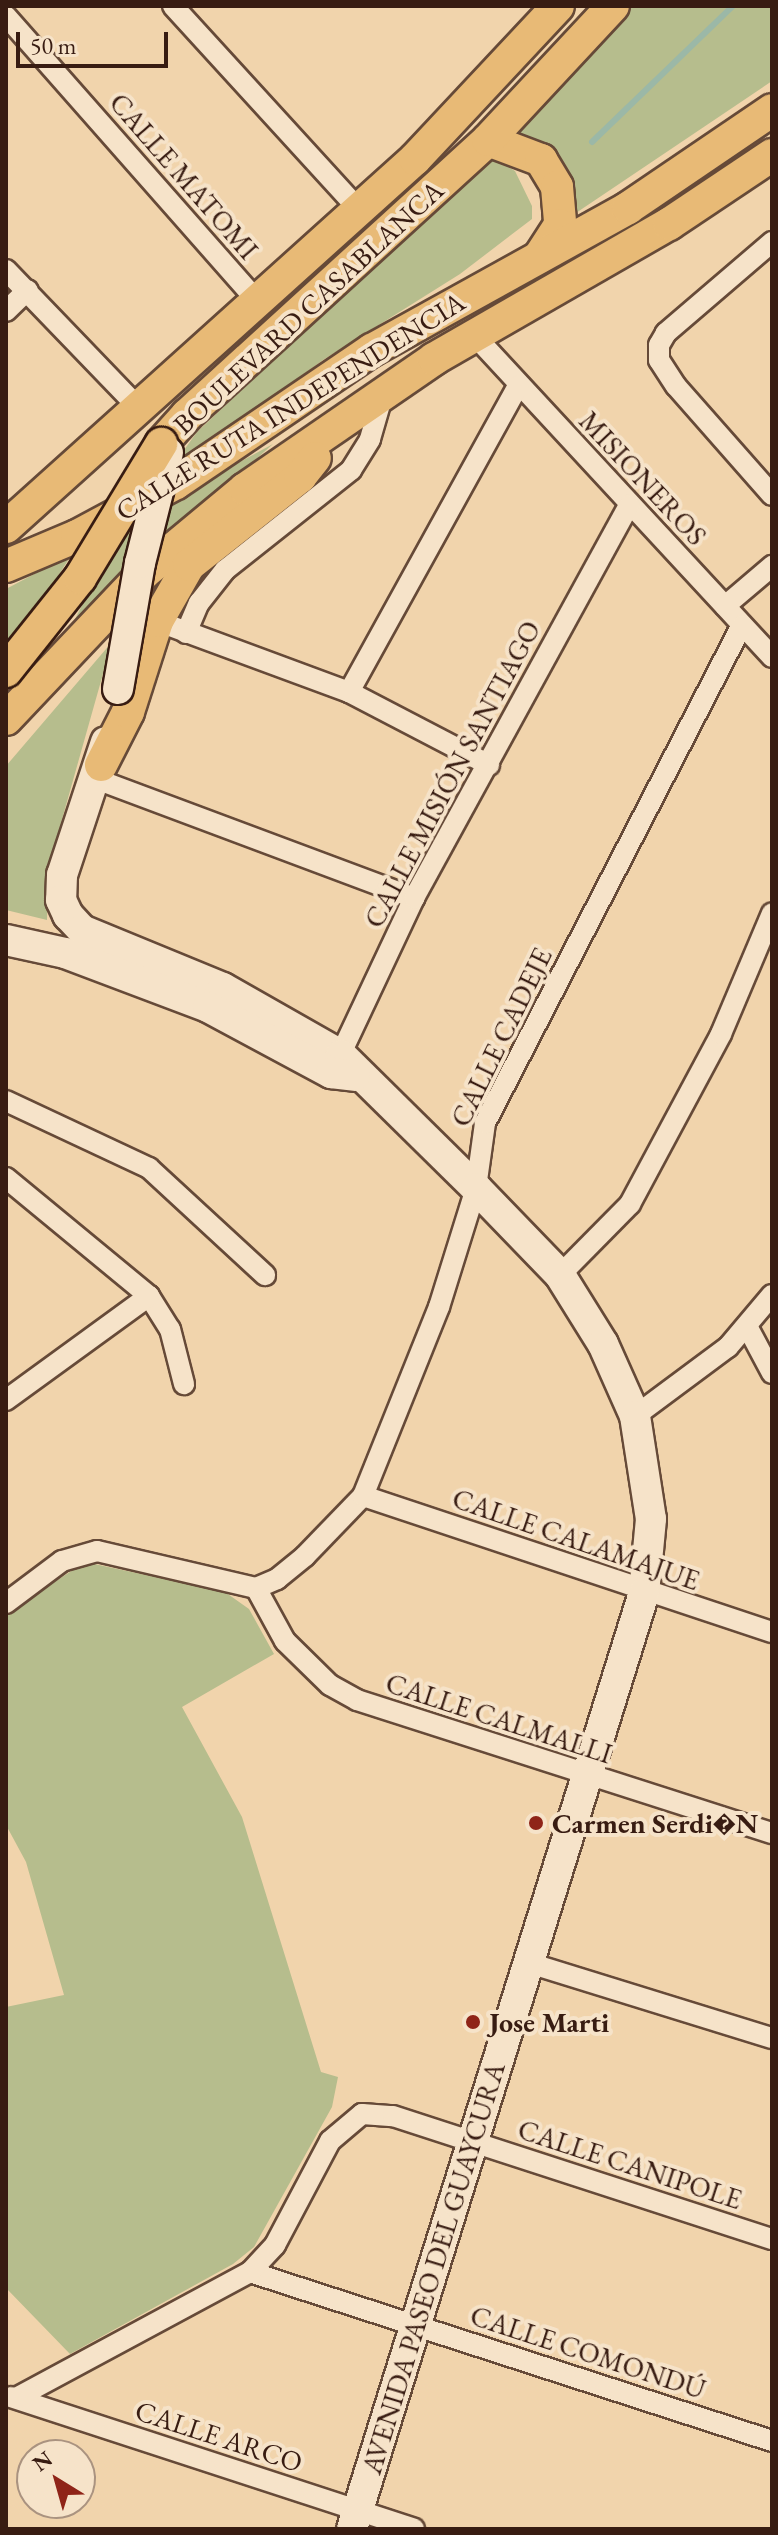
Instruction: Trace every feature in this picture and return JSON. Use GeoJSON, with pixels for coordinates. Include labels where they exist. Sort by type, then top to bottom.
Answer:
{"type":"FeatureCollection","features":[{"type":"Feature","properties":{"kind":"main road","name":"BOULEVARD CASABLANCA"},"geometry":{"type":"LineString","coordinates":[[6,527],[466,110],[558,6]]}},
{"type":"Feature","properties":{"kind":"main road","name":"BOULEVARD CASABLANCA"},"geometry":{"type":"LineString","coordinates":[[6,671],[80,578],[187,415],[488,140],[613,6]]}},
{"type":"Feature","properties":{"kind":"main road","name":"CALLE RUTA INDEPENDENCIA"},"geometry":{"type":"LineString","coordinates":[[6,566],[77,536],[176,483],[372,350],[628,208],[772,110]]}},
{"type":"Feature","properties":{"kind":"main road"},"geometry":{"type":"LineString","coordinates":[[488,140],[541,160],[557,187],[560,225],[553,242],[534,262]]}},
{"type":"Feature","properties":{"kind":"main road"},"geometry":{"type":"LineString","coordinates":[[474,335],[473,325],[485,314],[653,223],[772,141]]}},
{"type":"Feature","properties":{"kind":"main road","name":"CALLE RUTA INDEPENDENCIA"},"geometry":{"type":"LineString","coordinates":[[347,418],[474,335],[669,224],[772,155]]}},
{"type":"Feature","properties":{"kind":"main road"},"geometry":{"type":"LineString","coordinates":[[98,772],[171,627],[189,565],[300,477],[347,418]]}},
{"type":"Feature","properties":{"kind":"main road"},"geometry":{"type":"LineString","coordinates":[[6,719],[153,564],[245,489],[347,418]]}},
{"type":"Feature","properties":{"kind":"street"},"geometry":{"type":"LineString","coordinates":[[173,6],[359,210]]}},
{"type":"Feature","properties":{"kind":"street","name":"CALLE MATOMI"},"geometry":{"type":"LineString","coordinates":[[6,16],[256,300]]}},
{"type":"Feature","properties":{"kind":"street"},"geometry":{"type":"LineString","coordinates":[[772,242],[666,333],[659,360],[772,495]]}},
{"type":"Feature","properties":{"kind":"street"},"geometry":{"type":"LineString","coordinates":[[6,270],[138,407]]}},
{"type":"Feature","properties":{"kind":"street"},"geometry":{"type":"LineString","coordinates":[[6,311],[28,290]]}},
{"type":"Feature","properties":{"kind":"street","name":"MISIONEROS"},"geometry":{"type":"LineString","coordinates":[[474,335],[772,657]]}},
{"type":"Feature","properties":{"kind":"street"},"geometry":{"type":"LineString","coordinates":[[349,692],[518,386]]}},
{"type":"Feature","properties":{"kind":"street"},"geometry":{"type":"LineString","coordinates":[[383,392],[370,439],[351,470],[225,570],[199,603],[171,627],[349,692],[489,765]]}},
{"type":"Feature","properties":{"kind":"street","name":"AVENIDA PASEO DEL GUAYCURA"},"geometry":{"type":"LineString","coordinates":[[165,448],[140,563],[118,689],[98,772],[62,875],[61,900],[68,915],[82,930],[223,988],[343,1068],[476,1188],[560,1275],[603,1344],[635,1416],[651,1519],[644,1593],[355,2520]]}},
{"type":"Feature","properties":{"kind":"street","name":"CALLE MISIÓN SANTIAGO"},"geometry":{"type":"LineString","coordinates":[[343,1068],[414,898],[629,505]]}},
{"type":"Feature","properties":{"kind":"street"},"geometry":{"type":"LineString","coordinates":[[725,606],[772,566]]}},
{"type":"Feature","properties":{"kind":"street","name":"CALLE CADEJE"},"geometry":{"type":"LineString","coordinates":[[256,1588],[277,1579],[305,1556],[363,1496],[439,1307],[476,1188],[485,1123],[742,625]]}},
{"type":"Feature","properties":{"kind":"street"},"geometry":{"type":"LineString","coordinates":[[98,772],[414,898]]}},
{"type":"Feature","properties":{"kind":"street"},"geometry":{"type":"LineString","coordinates":[[560,1275],[630,1204],[721,1034],[772,913]]}},
{"type":"Feature","properties":{"kind":"street","name":"AVENIDA PASEO DEL GUAYCURA"},"geometry":{"type":"LineString","coordinates":[[6,940],[65,953],[208,1007],[343,1068]]}},
{"type":"Feature","properties":{"kind":"street"},"geometry":{"type":"LineString","coordinates":[[6,1101],[149,1168],[265,1275]]}},
{"type":"Feature","properties":{"kind":"street"},"geometry":{"type":"LineString","coordinates":[[9,1185],[149,1296],[170,1329],[184,1384]]}},
{"type":"Feature","properties":{"kind":"street"},"geometry":{"type":"LineString","coordinates":[[635,1416],[748,1328],[772,1295]]}},
{"type":"Feature","properties":{"kind":"street"},"geometry":{"type":"LineString","coordinates":[[6,1400],[149,1296]]}},
{"type":"Feature","properties":{"kind":"street"},"geometry":{"type":"LineString","coordinates":[[748,1328],[772,1373]]}},
{"type":"Feature","properties":{"kind":"street","name":"CALLE CALAMAJUE"},"geometry":{"type":"LineString","coordinates":[[363,1496],[644,1593],[772,1632]]}},
{"type":"Feature","properties":{"kind":"street"},"geometry":{"type":"LineString","coordinates":[[6,1603],[62,1561],[97,1551],[256,1588]]}},
{"type":"Feature","properties":{"kind":"street","name":"CALLE CALMALLI"},"geometry":{"type":"LineString","coordinates":[[256,1588],[285,1641],[330,1685],[357,1700],[587,1777],[772,1833]]}},
{"type":"Feature","properties":{"kind":"street"},"geometry":{"type":"LineString","coordinates":[[529,1963],[772,2038]]}},
{"type":"Feature","properties":{"kind":"street","name":"CALLE CANIPOLE"},"geometry":{"type":"LineString","coordinates":[[11,2397],[250,2272],[275,2245],[330,2141],[362,2114],[393,2116],[772,2239]]}},
{"type":"Feature","properties":{"kind":"street","name":"CALLE COMONDÚ"},"geometry":{"type":"LineString","coordinates":[[250,2272],[772,2441]]}},
{"type":"Feature","properties":{"kind":"street","name":"CALLE ARCO"},"geometry":{"type":"LineString","coordinates":[[11,2397],[355,2520],[414,2529]]}},
{"type":"Feature","properties":{"kind":"green space"},"geometry":{"type":"Polygon","coordinates":[[[622,6],[772,6],[772,81],[567,219],[539,142],[509,128],[622,6]]]}},
{"type":"Feature","properties":{"kind":"green space"},"geometry":{"type":"Polygon","coordinates":[[[487,161],[499,161],[515,171],[532,206],[532,219],[460,274],[323,360],[166,475],[197,432],[487,161]]]}},
{"type":"Feature","properties":{"kind":"green space"},"geometry":{"type":"Polygon","coordinates":[[[273,444],[74,621],[123,525],[273,444]]]}},
{"type":"Feature","properties":{"kind":"green space"},"geometry":{"type":"Polygon","coordinates":[[[72,554],[24,630],[6,653],[6,589],[72,554]]]}},
{"type":"Feature","properties":{"kind":"green space"},"geometry":{"type":"Polygon","coordinates":[[[112,642],[48,869],[47,920],[6,910],[6,766],[112,642]]]}},
{"type":"Feature","properties":{"kind":"green space"},"geometry":{"type":"Polygon","coordinates":[[[85,1562],[225,1592],[249,1609],[274,1654],[182,1707],[242,1817],[321,2072],[338,2077],[332,2107],[254,2247],[233,2264],[70,2354],[6,2288],[6,2007],[64,1995],[26,1862],[6,1825],[6,1614],[85,1562]]]}},
{"type":"Feature","properties":{"kind":"waterway"},"geometry":{"type":"LineString","coordinates":[[592,142],[733,6]]}},
{"type":"Feature","properties":{"kind":"place","name":"Carmen Serdi�N"},"geometry":{"type":"Point","coordinates":[536,1823]}},
{"type":"Feature","properties":{"kind":"place","name":"Jose Marti"},"geometry":{"type":"Point","coordinates":[473,2022]}}]}
